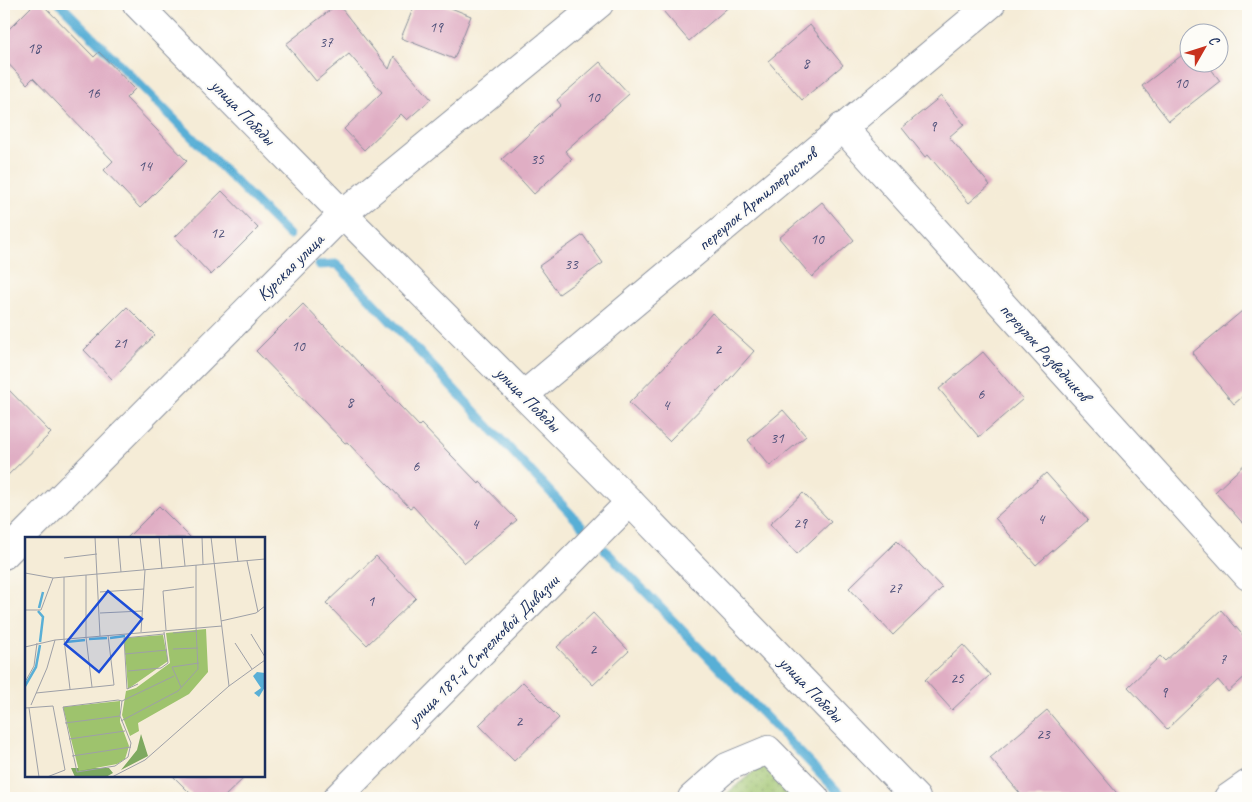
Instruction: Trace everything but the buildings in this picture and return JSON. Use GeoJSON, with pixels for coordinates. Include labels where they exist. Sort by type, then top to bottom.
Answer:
{"type":"FeatureCollection","features":[{"type":"Feature","properties":{"kind":"street","name":"улица Победы"},"geometry":{"type":"LineString","coordinates":[[137,4],[630,502],[916,798]]}},
{"type":"Feature","properties":{"kind":"street","name":"Курская улица"},"geometry":{"type":"LineString","coordinates":[[4,555],[343,214],[599,4]]}},
{"type":"Feature","properties":{"kind":"street","name":"переулок Артиллеристов"},"geometry":{"type":"LineString","coordinates":[[524,395],[992,4]]}},
{"type":"Feature","properties":{"kind":"street","name":"переулок Разведчиков"},"geometry":{"type":"LineString","coordinates":[[842,128],[1248,576]]}},
{"type":"Feature","properties":{"kind":"street","name":"улица 189-й Стрелковой Дивизии"},"geometry":{"type":"LineString","coordinates":[[337,798],[630,502]]}},
{"type":"Feature","properties":{"kind":"street"},"geometry":{"type":"LineString","coordinates":[[692,798],[727,767],[768,750],[815,798]]}},
{"type":"Feature","properties":{"kind":"street"},"geometry":{"type":"LineString","coordinates":[[1228,798],[1248,784]]}},
{"type":"Feature","properties":{"kind":"green space"},"geometry":{"type":"Polygon","coordinates":[[[762,765],[795,798],[721,798],[762,765]]]}},
{"type":"Feature","properties":{"kind":"waterway"},"geometry":{"type":"LineString","coordinates":[[60,4],[289,235]]}},
{"type":"Feature","properties":{"kind":"waterway"},"geometry":{"type":"LineString","coordinates":[[319,265],[337,264],[582,526]]}},
{"type":"Feature","properties":{"kind":"waterway"},"geometry":{"type":"LineString","coordinates":[[605,550],[844,798]]}}]}
